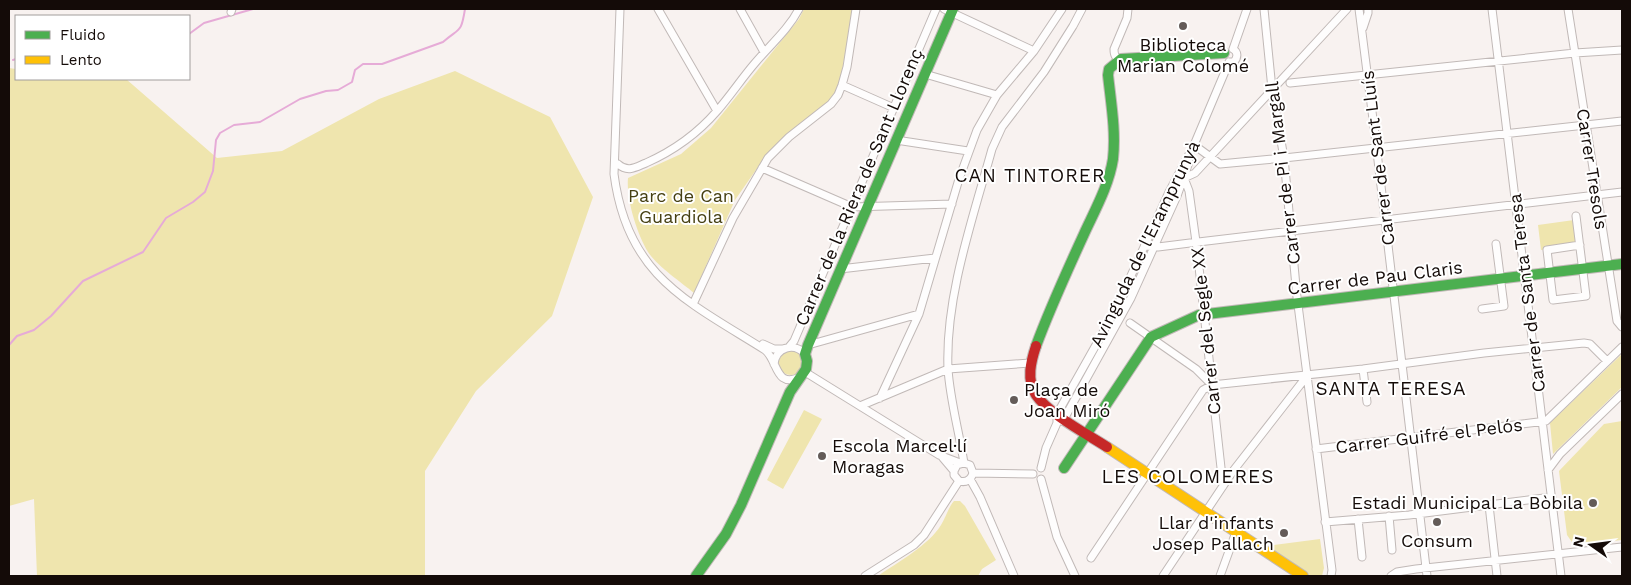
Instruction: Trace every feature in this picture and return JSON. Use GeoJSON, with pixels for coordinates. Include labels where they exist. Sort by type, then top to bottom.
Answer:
{"type":"FeatureCollection","features":[{"type":"Feature","properties":{"kind":"street"},"geometry":{"type":"LineString","coordinates":[[620,9],[614,174],[618,201],[628,232],[645,261],[674,292],[696,308],[765,350],[772,357],[777,373],[786,379],[790,385],[790,392]]}},
{"type":"Feature","properties":{"kind":"street"},"geometry":{"type":"LineString","coordinates":[[624,9],[618,164],[619,182],[624,206],[636,238],[656,268],[669,282],[694,302],[774,349],[798,348],[806,350],[919,314]]}},
{"type":"Feature","properties":{"kind":"street"},"geometry":{"type":"LineString","coordinates":[[658,9],[717,112]]}},
{"type":"Feature","properties":{"kind":"street"},"geometry":{"type":"LineString","coordinates":[[740,9],[764,52]]}},
{"type":"Feature","properties":{"kind":"street"},"geometry":{"type":"LineString","coordinates":[[618,164],[630,169],[664,154],[696,131],[717,112],[764,52],[787,28],[799,9]]}},
{"type":"Feature","properties":{"kind":"street"},"geometry":{"type":"LineString","coordinates":[[694,302],[732,218],[768,158],[789,137],[831,104],[842,85],[856,9]]}},
{"type":"Feature","properties":{"kind":"street"},"geometry":{"type":"LineString","coordinates":[[774,364],[777,354],[794,340],[936,9]]}},
{"type":"Feature","properties":{"kind":"street"},"geometry":{"type":"LineString","coordinates":[[880,398],[919,314],[968,151],[985,113],[1034,51],[1062,9]]}},
{"type":"Feature","properties":{"kind":"street"},"geometry":{"type":"LineString","coordinates":[[962,463],[948,369],[949,329],[953,292],[992,149],[1002,127],[1044,72],[1082,9]]}},
{"type":"Feature","properties":{"kind":"street"},"geometry":{"type":"LineString","coordinates":[[1121,60],[1117,58],[1114,49],[1127,18],[1128,9]]}},
{"type":"Feature","properties":{"kind":"street","name":"Avinguda de l'Eramprunyà"},"geometry":{"type":"LineString","coordinates":[[1060,419],[1122,317],[1184,178],[1194,145],[1247,9]]}},
{"type":"Feature","properties":{"kind":"street","name":"Carrer de Pi i Margall"},"geometry":{"type":"LineString","coordinates":[[1264,9],[1272,89],[1284,158],[1298,303],[1332,570],[1331,576]]}},
{"type":"Feature","properties":{"kind":"street"},"geometry":{"type":"LineString","coordinates":[[1184,178],[1195,173],[1346,9]]}},
{"type":"Feature","properties":{"kind":"street","name":"Carrer de Sant Lluís"},"geometry":{"type":"LineString","coordinates":[[1359,9],[1386,221],[1427,576]]}},
{"type":"Feature","properties":{"kind":"street"},"geometry":{"type":"LineString","coordinates":[[1362,30],[1368,9]]}},
{"type":"Feature","properties":{"kind":"street","name":"Carrer de Santa Teresa"},"geometry":{"type":"LineString","coordinates":[[1492,9],[1561,576]]}},
{"type":"Feature","properties":{"kind":"street","name":"Carrer Tresols"},"geometry":{"type":"LineString","coordinates":[[1568,9],[1607,266],[1617,321],[1622,327]]}},
{"type":"Feature","properties":{"kind":"street"},"geometry":{"type":"LineString","coordinates":[[950,10],[1034,51]]}},
{"type":"Feature","properties":{"kind":"street","name":"Carrer de la Riera de Sant Llorenç"},"geometry":{"type":"LineString","coordinates":[[803,375],[808,363],[806,350],[925,74],[950,10]]}},
{"type":"Feature","properties":{"kind":"street"},"geometry":{"type":"LineString","coordinates":[[1290,83],[1575,53],[1622,50]]}},
{"type":"Feature","properties":{"kind":"street"},"geometry":{"type":"LineString","coordinates":[[1228,55],[1121,60],[1110,69],[1108,75],[1114,133],[1110,174],[1048,312],[1030,363],[1031,381],[1035,394],[1060,419],[1147,473],[1297,575]]}},
{"type":"Feature","properties":{"kind":"street"},"geometry":{"type":"LineString","coordinates":[[925,74],[998,95]]}},
{"type":"Feature","properties":{"kind":"street"},"geometry":{"type":"LineString","coordinates":[[842,85],[894,108]]}},
{"type":"Feature","properties":{"kind":"street"},"geometry":{"type":"LineString","coordinates":[[1194,145],[1220,164],[1622,121]]}},
{"type":"Feature","properties":{"kind":"street"},"geometry":{"type":"LineString","coordinates":[[896,140],[968,151]]}},
{"type":"Feature","properties":{"kind":"street","name":"Avinguda de l'Eramprunyà"},"geometry":{"type":"LineString","coordinates":[[1041,468],[1046,448],[1114,313],[1169,192],[1194,145]]}},
{"type":"Feature","properties":{"kind":"street"},"geometry":{"type":"LineString","coordinates":[[762,168],[852,207],[868,205],[952,204]]}},
{"type":"Feature","properties":{"kind":"street","name":"Carrer del Segle XX"},"geometry":{"type":"LineString","coordinates":[[1184,178],[1189,192],[1196,242],[1224,486]]}},
{"type":"Feature","properties":{"kind":"street"},"geometry":{"type":"LineString","coordinates":[[1145,246],[1386,221],[1622,192]]}},
{"type":"Feature","properties":{"kind":"street"},"geometry":{"type":"LineString","coordinates":[[1576,216],[1580,246],[1583,269],[1586,296],[1553,300],[1547,250],[1580,246]]}},
{"type":"Feature","properties":{"kind":"street"},"geometry":{"type":"LineString","coordinates":[[1482,309],[1504,306],[1496,244]]}},
{"type":"Feature","properties":{"kind":"street"},"geometry":{"type":"LineString","coordinates":[[840,269],[935,258]]}},
{"type":"Feature","properties":{"kind":"street","name":"Carrer de Pau Claris"},"geometry":{"type":"LineString","coordinates":[[1151,337],[1204,314],[1622,264]]}},
{"type":"Feature","properties":{"kind":"street"},"geometry":{"type":"LineString","coordinates":[[1130,323],[1196,369],[1212,385]]}},
{"type":"Feature","properties":{"kind":"street"},"geometry":{"type":"LineString","coordinates":[[1064,468],[1151,337]]}},
{"type":"Feature","properties":{"kind":"street"},"geometry":{"type":"LineString","coordinates":[[1091,558],[1203,390],[1212,385],[1307,376],[1584,343],[1590,344],[1607,361]]}},
{"type":"Feature","properties":{"kind":"street"},"geometry":{"type":"LineString","coordinates":[[1542,422],[1551,416],[1622,347]]}},
{"type":"Feature","properties":{"kind":"street"},"geometry":{"type":"LineString","coordinates":[[860,406],[948,369],[1030,363]]}},
{"type":"Feature","properties":{"kind":"street"},"geometry":{"type":"LineString","coordinates":[[1364,369],[1367,402]]}},
{"type":"Feature","properties":{"kind":"street"},"geometry":{"type":"LineString","coordinates":[[786,379],[792,380],[803,375]]}},
{"type":"Feature","properties":{"kind":"street"},"geometry":{"type":"LineString","coordinates":[[696,576],[718,548],[730,527],[790,392],[803,375]]}},
{"type":"Feature","properties":{"kind":"street"},"geometry":{"type":"LineString","coordinates":[[803,375],[860,406],[942,456],[970,465],[980,497],[1014,576]]}},
{"type":"Feature","properties":{"kind":"street"},"geometry":{"type":"LineString","coordinates":[[1163,576],[1224,486],[1307,376]]}},
{"type":"Feature","properties":{"kind":"street"},"geometry":{"type":"LineString","coordinates":[[1548,470],[1560,454],[1622,394]]}},
{"type":"Feature","properties":{"kind":"street","name":"Carrer Guifré el Pelós"},"geometry":{"type":"LineString","coordinates":[[1316,449],[1542,422]]}},
{"type":"Feature","properties":{"kind":"street"},"geometry":{"type":"LineString","coordinates":[[942,456],[959,481],[966,482],[972,476],[1034,474]]}},
{"type":"Feature","properties":{"kind":"street"},"geometry":{"type":"LineString","coordinates":[[954,471],[955,467],[962,463]]}},
{"type":"Feature","properties":{"kind":"street"},"geometry":{"type":"LineString","coordinates":[[1041,468],[1045,474],[1041,479],[1036,479],[1035,469],[1041,468]]}},
{"type":"Feature","properties":{"kind":"street"},"geometry":{"type":"LineString","coordinates":[[1041,479],[1057,537],[1075,576]]}},
{"type":"Feature","properties":{"kind":"street"},"geometry":{"type":"LineString","coordinates":[[865,576],[914,545],[924,535],[959,481]]}},
{"type":"Feature","properties":{"kind":"street"},"geometry":{"type":"LineString","coordinates":[[1325,522],[1552,497]]}},
{"type":"Feature","properties":{"kind":"street"},"geometry":{"type":"LineString","coordinates":[[1489,505],[1497,576]]}},
{"type":"Feature","properties":{"kind":"street"},"geometry":{"type":"LineString","coordinates":[[1389,516],[1392,550]]}},
{"type":"Feature","properties":{"kind":"street"},"geometry":{"type":"LineString","coordinates":[[1358,519],[1362,557]]}},
{"type":"Feature","properties":{"kind":"street"},"geometry":{"type":"LineString","coordinates":[[1220,576],[1236,532]]}},
{"type":"Feature","properties":{"kind":"street"},"geometry":{"type":"LineString","coordinates":[[1391,576],[1396,572],[1426,568],[1622,547]]}},
{"type":"Feature","properties":{"kind":"green space","name":"Parc de Can Guardiola"},"geometry":{"type":"Polygon","coordinates":[[[804,9],[853,9],[840,82],[832,99],[765,157],[735,200],[694,293],[663,268],[648,252],[633,216],[628,178],[681,154],[711,128],[799,19],[804,9]]]}},
{"type":"Feature","properties":{"kind":"green space"},"geometry":{"type":"Polygon","coordinates":[[[9,68],[15,69],[15,80],[127,80],[217,158],[282,151],[379,99],[455,71],[550,117],[593,197],[552,316],[476,391],[425,471],[425,576],[37,576],[34,499],[9,506],[9,68]]]}},
{"type":"Feature","properties":{"kind":"green space"},"geometry":{"type":"Polygon","coordinates":[[[1574,220],[1578,246],[1541,250],[1538,225],[1574,220]]]}},
{"type":"Feature","properties":{"kind":"green space"},"geometry":{"type":"Polygon","coordinates":[[[791,351],[800,354],[803,363],[800,372],[791,375],[782,372],[779,363],[782,354],[791,351]]]}},
{"type":"Feature","properties":{"kind":"green space"},"geometry":{"type":"Polygon","coordinates":[[[1622,354],[1622,387],[1553,454],[1550,423],[1622,354]]]}},
{"type":"Feature","properties":{"kind":"green space"},"geometry":{"type":"Polygon","coordinates":[[[804,410],[822,419],[783,489],[767,480],[804,410]]]}},
{"type":"Feature","properties":{"kind":"green space","name":"Estadi Municipal La Bòbila"},"geometry":{"type":"Polygon","coordinates":[[[1622,421],[1622,540],[1574,545],[1567,535],[1559,471],[1604,424],[1622,421]]]}},
{"type":"Feature","properties":{"kind":"green space"},"geometry":{"type":"Polygon","coordinates":[[[954,501],[960,501],[965,506],[996,560],[982,569],[978,576],[878,576],[913,553],[929,539],[941,525],[954,501]]]}},
{"type":"Feature","properties":{"kind":"green space"},"geometry":{"type":"Polygon","coordinates":[[[1320,539],[1324,568],[1322,576],[1311,576],[1266,546],[1320,539]]]}},
{"type":"Feature","properties":{"kind":"waterway"},"geometry":{"type":"LineString","coordinates":[[190,33],[204,23],[253,9]]}},
{"type":"Feature","properties":{"kind":"waterway"},"geometry":{"type":"LineString","coordinates":[[9,345],[17,336],[34,330],[51,316],[83,281],[143,252],[166,218],[193,202],[205,192],[213,171],[216,140],[220,133],[234,125],[260,122],[300,99],[326,91],[338,90],[352,82],[355,70],[363,64],[382,64],[443,42],[459,29],[465,9]]}},
{"type":"Feature","properties":{"kind":"traffic: fast"},"geometry":{"type":"LineString","coordinates":[[696,576],[726,534],[741,505],[790,392],[806,369],[807,361],[805,354],[808,345],[953,9]]}},
{"type":"Feature","properties":{"kind":"traffic: fast"},"geometry":{"type":"LineString","coordinates":[[1036,346],[1101,197],[1111,169],[1114,138],[1109,69],[1121,59],[1224,53]]}},
{"type":"Feature","properties":{"kind":"traffic: fast"},"geometry":{"type":"LineString","coordinates":[[1064,468],[1151,337],[1199,315],[1622,264]]}},
{"type":"Feature","properties":{"kind":"traffic: slow"},"geometry":{"type":"LineString","coordinates":[[1107,447],[1303,576]]}},
{"type":"Feature","properties":{"kind":"traffic: jam"},"geometry":{"type":"LineString","coordinates":[[1036,346],[1030,377],[1036,395],[1059,416],[1107,447]]}},
{"type":"Feature","properties":{"kind":"place","name":"Biblioteca Marian Colomé"},"geometry":{"type":"Point","coordinates":[1183,26]}},
{"type":"Feature","properties":{"kind":"place","name":"Plaça de Joan Miró"},"geometry":{"type":"Point","coordinates":[1014,400]}},
{"type":"Feature","properties":{"kind":"place","name":"Escola Marcel·lí Moragas"},"geometry":{"type":"Point","coordinates":[822,456]}},
{"type":"Feature","properties":{"kind":"place","name":"Estadi Municipal La Bòbila"},"geometry":{"type":"Point","coordinates":[1593,503]}},
{"type":"Feature","properties":{"kind":"place","name":"Consum"},"geometry":{"type":"Point","coordinates":[1437,522]}},
{"type":"Feature","properties":{"kind":"place","name":"Llar d'infants Josep Pallach"},"geometry":{"type":"Point","coordinates":[1284,533]}},
{"type":"Feature","properties":{"kind":"district","name":"CAN TINTORER"},"geometry":{"type":"Point","coordinates":[1030,175]}},
{"type":"Feature","properties":{"kind":"district","name":"SANTA TERESA"},"geometry":{"type":"Point","coordinates":[1391,388]}},
{"type":"Feature","properties":{"kind":"district","name":"LES COLOMERES"},"geometry":{"type":"Point","coordinates":[1188,476]}}]}
